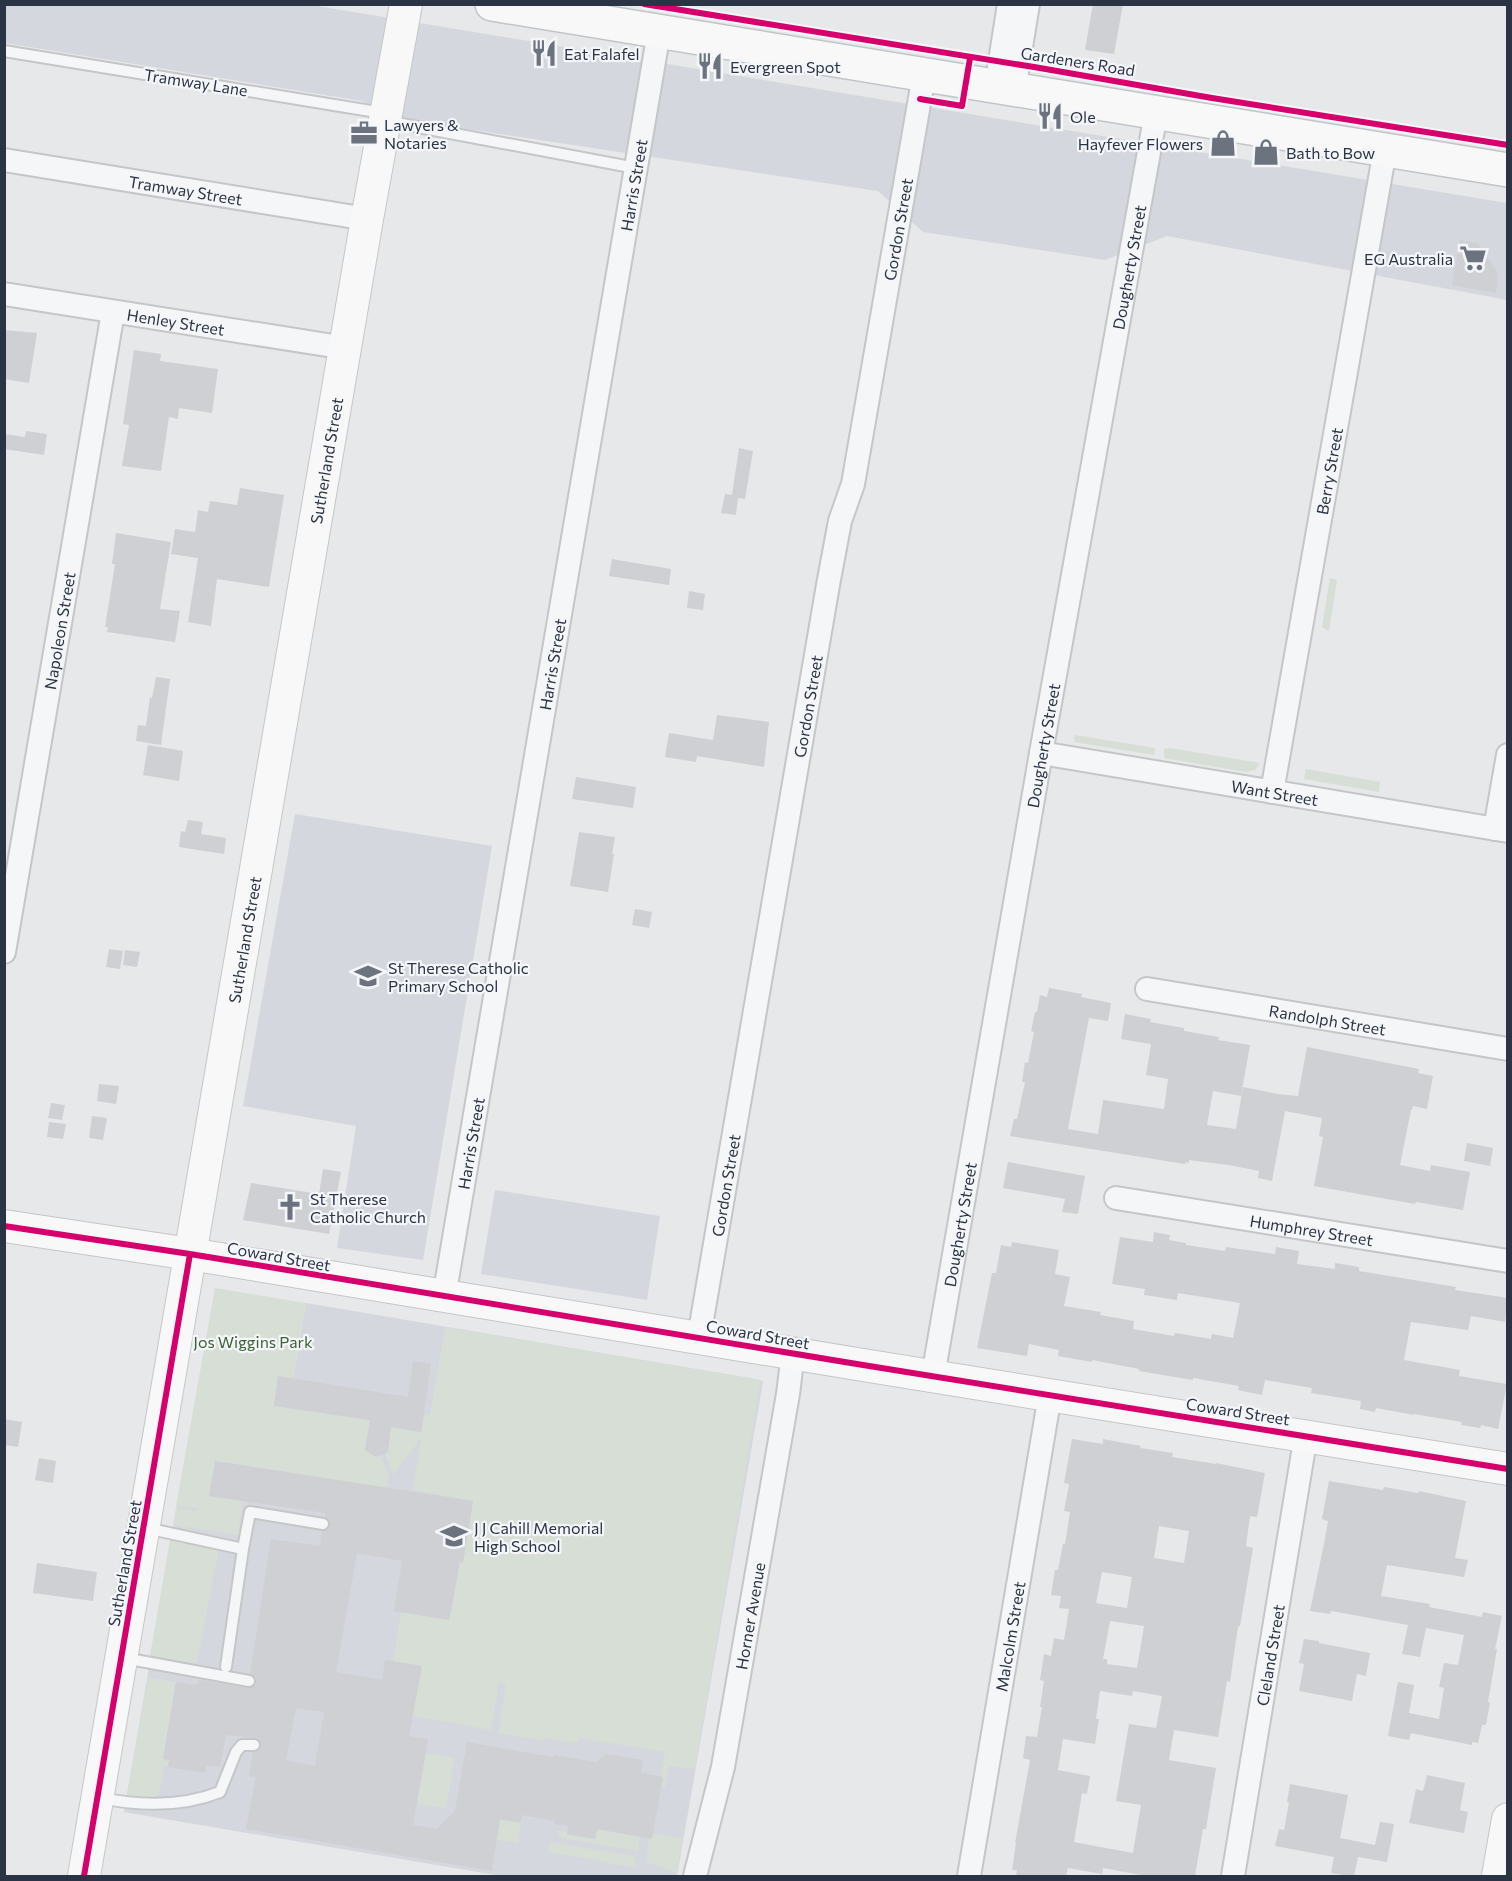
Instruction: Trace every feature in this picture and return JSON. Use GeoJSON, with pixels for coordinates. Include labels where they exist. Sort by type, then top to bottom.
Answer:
{"type":"FeatureCollection","features":[{"type":"Feature","properties":{"kind":"main road"},"geometry":{"type":"LineString","coordinates":[[492,4],[1508,171]]}},
{"type":"Feature","properties":{"kind":"street","name":"Sutherland Street"},"geometry":{"type":"LineString","coordinates":[[84,1876],[367,219],[406,4]]}},
{"type":"Feature","properties":{"kind":"street"},"geometry":{"type":"LineString","coordinates":[[1005,89],[1009,4]]}},
{"type":"Feature","properties":{"kind":"street"},"geometry":{"type":"LineString","coordinates":[[1005,89],[1028,4]]}},
{"type":"Feature","properties":{"kind":"street","name":"Harris Street"},"geometry":{"type":"LineString","coordinates":[[444,1296],[659,32]]}},
{"type":"Feature","properties":{"kind":"street","name":"Gordon Street"},"geometry":{"type":"LineString","coordinates":[[699,1337],[826,597],[840,521],[853,484],[924,75]]}},
{"type":"Feature","properties":{"kind":"street","name":"Dougherty Street"},"geometry":{"type":"LineString","coordinates":[[933,1376],[1041,753],[1156,113]]}},
{"type":"Feature","properties":{"kind":"street","name":"Berry Street"},"geometry":{"type":"LineString","coordinates":[[1272,792],[1385,150]]}},
{"type":"Feature","properties":{"kind":"street","name":"Tramway Street"},"geometry":{"type":"LineString","coordinates":[[4,160],[367,219]]}},
{"type":"Feature","properties":{"kind":"street","name":"Henley Street"},"geometry":{"type":"LineString","coordinates":[[4,294],[346,348]]}},
{"type":"Feature","properties":{"kind":"street","name":"Napoleon Street"},"geometry":{"type":"LineString","coordinates":[[4,952],[113,312]]}},
{"type":"Feature","properties":{"kind":"street","name":"Want Street"},"geometry":{"type":"LineString","coordinates":[[1041,753],[1501,830]]}},
{"type":"Feature","properties":{"kind":"street"},"geometry":{"type":"LineString","coordinates":[[1501,830],[1508,755]]}},
{"type":"Feature","properties":{"kind":"street","name":"Randolph Street"},"geometry":{"type":"LineString","coordinates":[[1146,988],[1508,1049]]}},
{"type":"Feature","properties":{"kind":"street","name":"Humphrey Street"},"geometry":{"type":"LineString","coordinates":[[1116,1198],[1508,1261]]}},
{"type":"Feature","properties":{"kind":"street","name":"Coward Street"},"geometry":{"type":"LineString","coordinates":[[4,1226],[190,1254],[1508,1469]]}},
{"type":"Feature","properties":{"kind":"street","name":"Horner Avenue"},"geometry":{"type":"LineString","coordinates":[[695,1876],[723,1767],[793,1353]]}},
{"type":"Feature","properties":{"kind":"street","name":"Malcolm Street"},"geometry":{"type":"LineString","coordinates":[[969,1876],[1050,1395]]}},
{"type":"Feature","properties":{"kind":"street","name":"Cleland Street"},"geometry":{"type":"LineString","coordinates":[[1233,1876],[1306,1435]]}},
{"type":"Feature","properties":{"kind":"street"},"geometry":{"type":"LineString","coordinates":[[1498,1876],[1508,1819]]}},
{"type":"Feature","properties":{"kind":"lane","name":"Tramway Lane"},"geometry":{"type":"LineString","coordinates":[[4,51],[387,117],[636,168]]}},
{"type":"Feature","properties":{"kind":"lane"},"geometry":{"type":"LineString","coordinates":[[226,1667],[250,1512],[324,1524]]}},
{"type":"Feature","properties":{"kind":"lane"},"geometry":{"type":"LineString","coordinates":[[143,1528],[243,1549]]}},
{"type":"Feature","properties":{"kind":"lane"},"geometry":{"type":"LineString","coordinates":[[121,1657],[249,1681]]}},
{"type":"Feature","properties":{"kind":"lane"},"geometry":{"type":"LineString","coordinates":[[97,1798],[121,1802],[180,1804],[205,1799],[220,1792],[236,1752],[242,1745],[254,1745]]}},
{"type":"Feature","properties":{"kind":"shaded area"},"geometry":{"type":"Polygon","coordinates":[[[4,5],[311,5],[1507,203],[1507,300],[1167,236],[1105,260],[923,232],[878,191],[407,120],[362,101],[5,43],[4,5]]]}},
{"type":"Feature","properties":{"kind":"shaded area","name":"St Therese Catholic Primary School"},"geometry":{"type":"Polygon","coordinates":[[[295,814],[492,846],[423,1260],[337,1248],[356,1126],[243,1106],[295,814]]]}},
{"type":"Feature","properties":{"kind":"shaded area"},"geometry":{"type":"Polygon","coordinates":[[[495,1190],[660,1216],[647,1300],[481,1274],[495,1190]]]}},
{"type":"Feature","properties":{"kind":"shaded area","name":"J J Cahill Memorial High School"},"geometry":{"type":"Polygon","coordinates":[[[306,1303],[763,1382],[677,1876],[501,1876],[124,1812],[199,1379],[290,1395],[306,1303]]]}},
{"type":"Feature","properties":{"kind":"green space"},"geometry":{"type":"Polygon","coordinates":[[[1330,578],[1337,580],[1329,631],[1322,627],[1330,578]]]}},
{"type":"Feature","properties":{"kind":"green space"},"geometry":{"type":"Polygon","coordinates":[[[1075,735],[1155,748],[1154,755],[1074,742],[1075,735]]]}},
{"type":"Feature","properties":{"kind":"green space"},"geometry":{"type":"Polygon","coordinates":[[[1170,748],[1260,763],[1255,770],[1246,772],[1164,758],[1164,749],[1170,748]]]}},
{"type":"Feature","properties":{"kind":"green space"},"geometry":{"type":"Polygon","coordinates":[[[1306,769],[1380,782],[1379,792],[1304,779],[1306,769]]]}},
{"type":"Feature","properties":{"kind":"green space","name":"Jos Wiggins Park"},"geometry":{"type":"Polygon","coordinates":[[[215,1288],[306,1303],[290,1395],[276,1393],[274,1406],[403,1425],[403,1429],[421,1432],[425,1414],[430,1414],[445,1327],[761,1380],[695,1769],[669,1766],[665,1788],[661,1787],[663,1777],[661,1776],[665,1752],[579,1738],[578,1743],[544,1738],[543,1741],[498,1733],[506,1684],[499,1683],[491,1730],[412,1716],[422,1666],[393,1661],[401,1612],[450,1620],[458,1572],[411,1554],[463,1562],[473,1501],[413,1490],[421,1438],[393,1475],[376,1431],[367,1435],[365,1450],[376,1457],[380,1455],[390,1477],[386,1488],[215,1461],[209,1496],[243,1500],[238,1535],[173,1525],[176,1508],[196,1511],[196,1508],[176,1506],[215,1288]]]}},
{"type":"Feature","properties":{"kind":"green space"},"geometry":{"type":"Polygon","coordinates":[[[170,1540],[219,1549],[196,1668],[150,1656],[170,1540]]]}},
{"type":"Feature","properties":{"kind":"green space"},"geometry":{"type":"Polygon","coordinates":[[[148,1677],[176,1682],[163,1759],[169,1760],[168,1766],[164,1766],[157,1797],[149,1799],[127,1795],[148,1677]]]}},
{"type":"Feature","properties":{"kind":"green space"},"geometry":{"type":"Polygon","coordinates":[[[426,1753],[455,1758],[446,1809],[417,1803],[426,1753]]]}},
{"type":"Feature","properties":{"kind":"green space"},"geometry":{"type":"Polygon","coordinates":[[[478,1816],[521,1823],[518,1843],[497,1840],[498,1830],[478,1816]]]}},
{"type":"Feature","properties":{"kind":"green space"},"geometry":{"type":"Polygon","coordinates":[[[597,1829],[640,1837],[638,1851],[561,1838],[555,1830],[595,1839],[597,1829]]]}},
{"type":"Feature","properties":{"kind":"green space"},"geometry":{"type":"Polygon","coordinates":[[[653,1834],[683,1838],[677,1873],[646,1862],[649,1838],[653,1834]]]}},
{"type":"Feature","properties":{"kind":"green space"},"geometry":{"type":"Polygon","coordinates":[[[550,1842],[633,1856],[636,1868],[548,1852],[550,1842]]]}},
{"type":"Feature","properties":{"kind":"building"},"geometry":{"type":"Polygon","coordinates":[[[1093,4],[1123,4],[1114,54],[1085,50],[1093,4]]]}},
{"type":"Feature","properties":{"kind":"building","name":"EG Australia"},"geometry":{"type":"Polygon","coordinates":[[[1460,240],[1478,243],[1498,273],[1496,293],[1452,285],[1460,240]]]}},
{"type":"Feature","properties":{"kind":"building"},"geometry":{"type":"Polygon","coordinates":[[[4,330],[37,333],[29,383],[4,379],[4,330]]]}},
{"type":"Feature","properties":{"kind":"building"},"geometry":{"type":"Polygon","coordinates":[[[134,350],[161,354],[160,361],[218,369],[212,413],[179,408],[178,419],[169,417],[161,471],[122,466],[129,425],[123,424],[134,350]]]}},
{"type":"Feature","properties":{"kind":"building"},"geometry":{"type":"Polygon","coordinates":[[[26,431],[47,434],[44,455],[4,449],[4,434],[25,437],[26,431]]]}},
{"type":"Feature","properties":{"kind":"building"},"geometry":{"type":"Polygon","coordinates":[[[739,448],[753,451],[745,499],[738,498],[736,515],[721,513],[725,494],[732,495],[739,448]]]}},
{"type":"Feature","properties":{"kind":"building"},"geometry":{"type":"Polygon","coordinates":[[[240,488],[284,495],[269,587],[217,579],[211,626],[188,622],[198,558],[171,554],[175,529],[195,532],[198,510],[208,512],[210,501],[237,505],[240,488]]]}},
{"type":"Feature","properties":{"kind":"building"},"geometry":{"type":"Polygon","coordinates":[[[116,533],[171,542],[160,609],[180,611],[175,642],[107,632],[108,627],[105,627],[115,564],[112,564],[116,533]]]}},
{"type":"Feature","properties":{"kind":"building"},"geometry":{"type":"Polygon","coordinates":[[[612,559],[671,569],[669,585],[609,576],[612,559]]]}},
{"type":"Feature","properties":{"kind":"building"},"geometry":{"type":"Polygon","coordinates":[[[689,591],[705,594],[703,610],[687,608],[689,591]]]}},
{"type":"Feature","properties":{"kind":"building"},"geometry":{"type":"Polygon","coordinates":[[[156,677],[170,679],[161,745],[136,741],[138,725],[146,726],[150,697],[152,698],[156,677]]]}},
{"type":"Feature","properties":{"kind":"building"},"geometry":{"type":"Polygon","coordinates":[[[717,715],[769,722],[764,767],[697,756],[696,762],[665,757],[669,733],[713,740],[717,715]]]}},
{"type":"Feature","properties":{"kind":"building"},"geometry":{"type":"Polygon","coordinates":[[[148,745],[183,751],[179,781],[143,775],[148,745]]]}},
{"type":"Feature","properties":{"kind":"building"},"geometry":{"type":"Polygon","coordinates":[[[576,777],[636,787],[633,808],[572,799],[576,777]]]}},
{"type":"Feature","properties":{"kind":"building"},"geometry":{"type":"Polygon","coordinates":[[[188,820],[203,822],[201,834],[226,838],[224,854],[179,847],[181,831],[185,832],[188,820]]]}},
{"type":"Feature","properties":{"kind":"building"},"geometry":{"type":"Polygon","coordinates":[[[579,832],[615,837],[608,892],[570,886],[579,832]]]}},
{"type":"Feature","properties":{"kind":"building"},"geometry":{"type":"Polygon","coordinates":[[[635,909],[652,912],[649,928],[632,925],[635,909]]]}},
{"type":"Feature","properties":{"kind":"building"},"geometry":{"type":"Polygon","coordinates":[[[109,949],[123,951],[120,969],[106,967],[109,949]]]}},
{"type":"Feature","properties":{"kind":"building"},"geometry":{"type":"Polygon","coordinates":[[[125,950],[140,952],[137,967],[123,965],[125,950]]]}},
{"type":"Feature","properties":{"kind":"building"},"geometry":{"type":"Polygon","coordinates":[[[1049,988],[1082,994],[1081,997],[1111,1003],[1108,1021],[1089,1018],[1068,1129],[1098,1134],[1103,1100],[1164,1109],[1168,1079],[1146,1075],[1151,1044],[1121,1039],[1125,1014],[1151,1019],[1150,1022],[1184,1028],[1184,1031],[1219,1037],[1218,1040],[1250,1045],[1241,1096],[1213,1091],[1207,1125],[1236,1129],[1243,1087],[1298,1096],[1307,1047],[1419,1069],[1418,1073],[1433,1076],[1427,1109],[1413,1106],[1411,1110],[1400,1165],[1430,1171],[1431,1165],[1470,1172],[1463,1210],[1314,1186],[1323,1137],[1319,1136],[1322,1118],[1285,1111],[1272,1181],[1258,1178],[1259,1171],[1229,1165],[1189,1160],[1189,1163],[1185,1164],[1010,1136],[1014,1119],[1017,1119],[1025,1082],[1022,1082],[1034,1032],[1031,1031],[1035,1012],[1037,1012],[1040,995],[1047,997],[1049,988]]]}},
{"type":"Feature","properties":{"kind":"building"},"geometry":{"type":"Polygon","coordinates":[[[99,1084],[119,1086],[116,1104],[97,1101],[99,1084]]]}},
{"type":"Feature","properties":{"kind":"building"},"geometry":{"type":"Polygon","coordinates":[[[51,1103],[65,1105],[62,1120],[48,1118],[51,1103]]]}},
{"type":"Feature","properties":{"kind":"building"},"geometry":{"type":"Polygon","coordinates":[[[92,1116],[107,1118],[103,1140],[89,1138],[92,1116]]]}},
{"type":"Feature","properties":{"kind":"building"},"geometry":{"type":"Polygon","coordinates":[[[49,1122],[66,1124],[63,1139],[47,1137],[49,1122]]]}},
{"type":"Feature","properties":{"kind":"building"},"geometry":{"type":"Polygon","coordinates":[[[1467,1143],[1493,1148],[1490,1166],[1464,1161],[1467,1143]]]}},
{"type":"Feature","properties":{"kind":"building"},"geometry":{"type":"Polygon","coordinates":[[[1008,1162],[1085,1176],[1078,1214],[1062,1212],[1065,1199],[1003,1188],[1008,1162]]]}},
{"type":"Feature","properties":{"kind":"building","name":"St Therese Catholic Church"},"geometry":{"type":"Polygon","coordinates":[[[323,1169],[341,1172],[329,1234],[243,1220],[251,1183],[319,1194],[323,1169]]]}},
{"type":"Feature","properties":{"kind":"building"},"geometry":{"type":"Polygon","coordinates":[[[1154,1232],[1170,1235],[1169,1240],[1186,1243],[1186,1245],[1225,1251],[1226,1247],[1275,1254],[1276,1247],[1299,1251],[1297,1264],[1335,1269],[1335,1263],[1359,1267],[1359,1271],[1508,1298],[1505,1322],[1471,1316],[1468,1330],[1411,1322],[1404,1360],[1460,1370],[1459,1376],[1507,1384],[1498,1429],[1481,1425],[1480,1428],[1461,1425],[1462,1422],[1376,1408],[1375,1412],[1360,1409],[1361,1401],[1311,1393],[1312,1388],[1265,1380],[1262,1395],[1238,1390],[1239,1386],[1058,1356],[1059,1350],[1029,1344],[1027,1356],[977,1348],[992,1273],[996,1273],[1001,1245],[1011,1247],[1012,1242],[1059,1250],[1055,1274],[1070,1277],[1064,1306],[1101,1312],[1100,1315],[1134,1321],[1133,1329],[1174,1336],[1175,1333],[1211,1339],[1212,1334],[1233,1338],[1240,1303],[1178,1293],[1177,1300],[1144,1295],[1145,1289],[1112,1284],[1120,1237],[1153,1242],[1154,1232]]]}},
{"type":"Feature","properties":{"kind":"building"},"geometry":{"type":"Polygon","coordinates":[[[413,1361],[431,1364],[421,1432],[391,1427],[388,1452],[376,1457],[365,1450],[370,1420],[274,1406],[278,1376],[408,1397],[413,1361]]]}},
{"type":"Feature","properties":{"kind":"building"},"geometry":{"type":"Polygon","coordinates":[[[4,1419],[22,1422],[18,1447],[4,1445],[4,1419]]]}},
{"type":"Feature","properties":{"kind":"building"},"geometry":{"type":"Polygon","coordinates":[[[1072,1439],[1103,1444],[1103,1439],[1173,1453],[1172,1457],[1265,1473],[1257,1517],[1250,1516],[1246,1546],[1253,1548],[1218,1737],[1174,1730],[1169,1760],[1216,1768],[1206,1829],[1203,1829],[1195,1876],[1141,1876],[1103,1868],[1102,1874],[1068,1868],[1066,1876],[1016,1876],[1017,1870],[1012,1870],[1030,1760],[1023,1758],[1026,1736],[1037,1737],[1042,1707],[1040,1707],[1044,1681],[1040,1680],[1044,1654],[1051,1656],[1054,1638],[1064,1640],[1069,1609],[1059,1608],[1061,1596],[1051,1595],[1055,1570],[1058,1570],[1063,1544],[1065,1544],[1070,1512],[1064,1511],[1069,1484],[1064,1483],[1072,1439]],[[1159,1526],[1154,1558],[1184,1563],[1189,1531],[1159,1526]],[[1102,1572],[1096,1603],[1127,1608],[1132,1577],[1102,1572]],[[1110,1621],[1103,1659],[1107,1659],[1107,1664],[1137,1668],[1144,1626],[1110,1621]],[[1100,1691],[1096,1719],[1099,1719],[1095,1744],[1063,1739],[1058,1770],[1090,1776],[1087,1794],[1082,1793],[1074,1842],[1133,1853],[1141,1805],[1116,1801],[1129,1724],[1156,1728],[1162,1696],[1133,1691],[1132,1696],[1100,1691]]]}},
{"type":"Feature","properties":{"kind":"building"},"geometry":{"type":"Polygon","coordinates":[[[39,1458],[56,1461],[53,1483],[35,1480],[39,1458]]]}},
{"type":"Feature","properties":{"kind":"building"},"geometry":{"type":"Polygon","coordinates":[[[215,1461],[473,1501],[463,1563],[460,1562],[449,1620],[394,1611],[402,1561],[357,1553],[336,1672],[382,1680],[385,1660],[422,1666],[409,1736],[428,1739],[413,1825],[436,1829],[455,1811],[467,1742],[596,1762],[606,1754],[643,1760],[641,1773],[663,1777],[652,1839],[597,1829],[595,1839],[567,1834],[568,1826],[554,1824],[555,1821],[522,1815],[521,1823],[500,1819],[492,1871],[246,1829],[256,1777],[249,1776],[253,1752],[258,1751],[261,1746],[257,1738],[226,1735],[220,1767],[206,1765],[205,1773],[168,1767],[169,1760],[163,1759],[176,1682],[197,1685],[198,1680],[248,1688],[254,1686],[256,1678],[250,1674],[271,1539],[320,1546],[322,1531],[328,1529],[330,1525],[325,1513],[209,1496],[215,1461]],[[296,1708],[286,1760],[315,1766],[324,1712],[296,1708]]]}},
{"type":"Feature","properties":{"kind":"building"},"geometry":{"type":"Polygon","coordinates":[[[1329,1481],[1383,1490],[1384,1487],[1418,1493],[1419,1491],[1466,1501],[1455,1558],[1468,1560],[1464,1577],[1387,1565],[1381,1596],[1430,1604],[1429,1607],[1482,1617],[1483,1612],[1502,1616],[1495,1649],[1497,1649],[1486,1725],[1482,1725],[1478,1743],[1472,1742],[1472,1745],[1411,1733],[1409,1740],[1388,1736],[1398,1682],[1414,1685],[1409,1713],[1439,1719],[1444,1688],[1439,1687],[1444,1663],[1458,1665],[1464,1635],[1426,1628],[1420,1657],[1402,1654],[1408,1625],[1331,1611],[1330,1614],[1310,1611],[1328,1521],[1322,1519],[1329,1481]]]}},
{"type":"Feature","properties":{"kind":"building"},"geometry":{"type":"Polygon","coordinates":[[[37,1563],[97,1572],[93,1601],[33,1593],[37,1563]]]}},
{"type":"Feature","properties":{"kind":"building"},"geometry":{"type":"Polygon","coordinates":[[[1304,1639],[1370,1653],[1366,1676],[1357,1674],[1352,1701],[1299,1691],[1304,1664],[1299,1663],[1304,1639]]]}},
{"type":"Feature","properties":{"kind":"building"},"geometry":{"type":"Polygon","coordinates":[[[1427,1775],[1465,1783],[1460,1810],[1468,1812],[1464,1833],[1409,1823],[1416,1789],[1423,1791],[1427,1775]]]}},
{"type":"Feature","properties":{"kind":"building"},"geometry":{"type":"Polygon","coordinates":[[[1290,1784],[1348,1795],[1340,1838],[1375,1845],[1380,1822],[1394,1824],[1387,1862],[1358,1857],[1354,1876],[1349,1876],[1331,1873],[1334,1857],[1275,1846],[1279,1829],[1284,1830],[1290,1784]]]}},
{"type":"Feature","properties":{"kind":"cycle path","name":"Gardeners Road"},"geometry":{"type":"LineString","coordinates":[[644,4],[1508,145]]}},
{"type":"Feature","properties":{"kind":"cycle path"},"geometry":{"type":"LineString","coordinates":[[920,99],[962,106],[970,58]]}},
{"type":"Feature","properties":{"kind":"cycle path"},"geometry":{"type":"LineString","coordinates":[[4,1226],[190,1254],[1508,1469]]}},
{"type":"Feature","properties":{"kind":"cycle path"},"geometry":{"type":"LineString","coordinates":[[84,1876],[190,1254]]}},
{"type":"Feature","properties":{"kind":"place","name":"Eat Falafel"},"geometry":{"type":"Point","coordinates":[544,53]}},
{"type":"Feature","properties":{"kind":"place","name":"Evergreen Spot"},"geometry":{"type":"Point","coordinates":[710,66]}},
{"type":"Feature","properties":{"kind":"place","name":"Ole"},"geometry":{"type":"Point","coordinates":[1050,116]}},
{"type":"Feature","properties":{"kind":"place","name":"Lawyers & Notaries"},"geometry":{"type":"Point","coordinates":[364,133]}},
{"type":"Feature","properties":{"kind":"place","name":"Hayfever Flowers"},"geometry":{"type":"Point","coordinates":[1223,143]}},
{"type":"Feature","properties":{"kind":"place","name":"Bath to Bow"},"geometry":{"type":"Point","coordinates":[1266,152]}},
{"type":"Feature","properties":{"kind":"place","name":"EG Australia"},"geometry":{"type":"Point","coordinates":[1473,258]}},
{"type":"Feature","properties":{"kind":"place","name":"St Therese Catholic Primary School"},"geometry":{"type":"Point","coordinates":[368,976]}},
{"type":"Feature","properties":{"kind":"place","name":"St Therese Catholic Church"},"geometry":{"type":"Point","coordinates":[290,1207]}},
{"type":"Feature","properties":{"kind":"place","name":"J J Cahill Memorial High School"},"geometry":{"type":"Point","coordinates":[454,1536]}}]}
